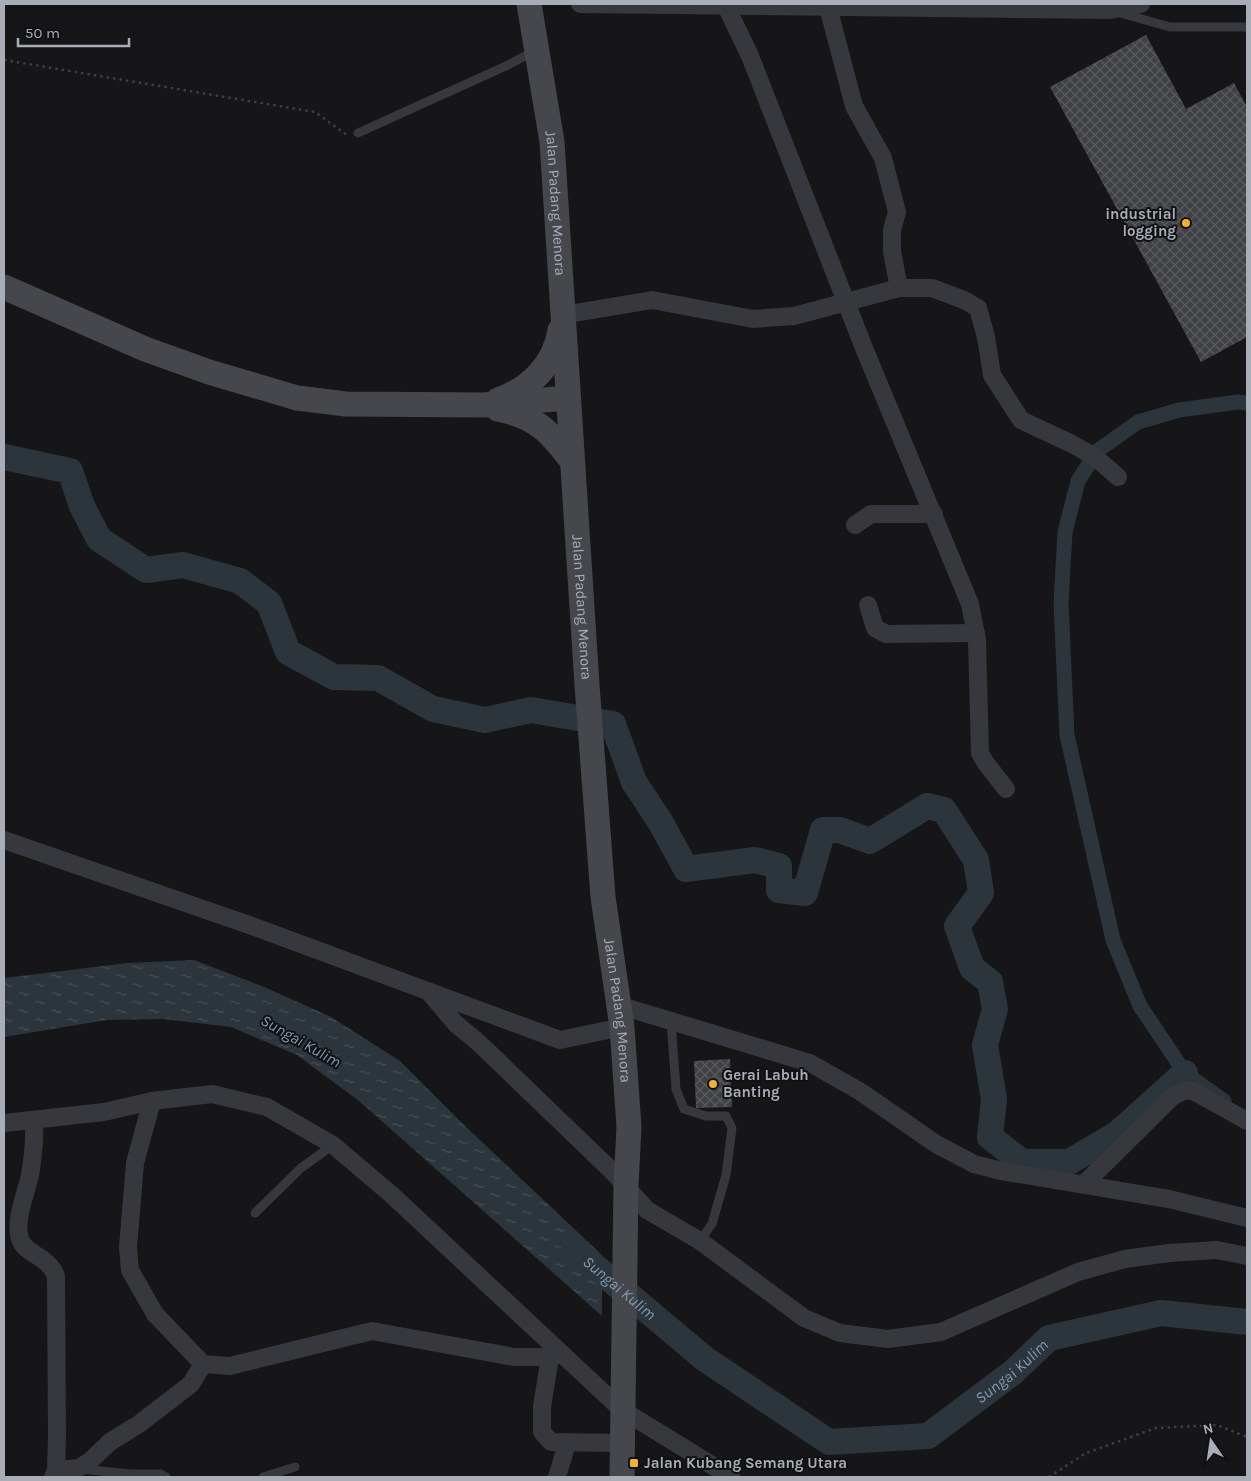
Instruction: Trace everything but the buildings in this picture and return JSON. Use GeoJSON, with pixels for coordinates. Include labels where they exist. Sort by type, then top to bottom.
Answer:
{"type":"FeatureCollection","features":[{"type":"Feature","properties":{"kind":"main road","name":"Jalan Padang Menora"},"geometry":{"type":"LineString","coordinates":[[529,4],[552,142],[587,685],[603,897],[620,1016],[629,1127],[625,1212],[622,1477]]}},
{"type":"Feature","properties":{"kind":"main road"},"geometry":{"type":"LineString","coordinates":[[4,288],[145,349],[209,372],[297,398],[346,404],[484,406],[568,398]]}},
{"type":"Feature","properties":{"kind":"main road"},"geometry":{"type":"LineString","coordinates":[[484,406],[514,394],[540,374],[558,346],[563,315]]}},
{"type":"Feature","properties":{"kind":"main road"},"geometry":{"type":"LineString","coordinates":[[484,406],[520,413],[551,433],[572,461]]}},
{"type":"Feature","properties":{"kind":"street"},"geometry":{"type":"LineString","coordinates":[[580,4],[1110,10],[1141,4]]}},
{"type":"Feature","properties":{"kind":"street"},"geometry":{"type":"LineString","coordinates":[[726,6],[750,56],[846,301],[970,604],[976,633],[980,752],[985,762],[1006,789]]}},
{"type":"Feature","properties":{"kind":"street"},"geometry":{"type":"LineString","coordinates":[[828,7],[854,106],[883,158],[897,212],[892,230],[892,252],[899,288]]}},
{"type":"Feature","properties":{"kind":"street"},"geometry":{"type":"LineString","coordinates":[[563,315],[652,300],[753,319],[794,316],[899,288],[932,288],[964,300],[978,308],[986,336],[992,375],[1021,420],[1095,457],[1118,476]]}},
{"type":"Feature","properties":{"kind":"street"},"geometry":{"type":"LineString","coordinates":[[856,525],[871,514],[934,514]]}},
{"type":"Feature","properties":{"kind":"street"},"geometry":{"type":"LineString","coordinates":[[868,605],[874,628],[886,634],[976,633]]}},
{"type":"Feature","properties":{"kind":"street"},"geometry":{"type":"LineString","coordinates":[[4,840],[252,926],[560,1040],[620,1016],[671,1021],[810,1063],[860,1092],[936,1144],[974,1164],[1002,1171],[1169,1199],[1247,1218]]}},
{"type":"Feature","properties":{"kind":"street"},"geometry":{"type":"LineString","coordinates":[[428,991],[456,1024],[479,1043],[626,1185],[647,1210],[700,1241],[804,1318],[840,1332],[888,1339],[941,1332],[1078,1272],[1125,1259],[1169,1252],[1216,1250],[1247,1256]]}},
{"type":"Feature","properties":{"kind":"street"},"geometry":{"type":"LineString","coordinates":[[1084,1184],[1173,1096],[1186,1090],[1247,1121]]}},
{"type":"Feature","properties":{"kind":"street"},"geometry":{"type":"LineString","coordinates":[[4,1123],[104,1112],[152,1101],[212,1094],[267,1107],[334,1145],[392,1195],[556,1356],[622,1410],[714,1472],[731,1477]]}},
{"type":"Feature","properties":{"kind":"street"},"geometry":{"type":"LineString","coordinates":[[152,1101],[135,1163],[128,1247],[130,1270],[155,1314],[203,1364],[230,1366],[372,1331],[514,1356],[556,1356]]}},
{"type":"Feature","properties":{"kind":"street"},"geometry":{"type":"LineString","coordinates":[[34,1121],[35,1140],[19,1224],[20,1238],[24,1246],[52,1266],[56,1276],[54,1474],[78,1468],[90,1461],[110,1442],[138,1424],[191,1384],[203,1364]]}},
{"type":"Feature","properties":{"kind":"street"},"geometry":{"type":"LineString","coordinates":[[556,1356],[542,1407],[542,1432],[551,1442],[567,1444],[622,1443]]}},
{"type":"Feature","properties":{"kind":"street"},"geometry":{"type":"LineString","coordinates":[[557,1477],[567,1444]]}},
{"type":"Feature","properties":{"kind":"lane"},"geometry":{"type":"LineString","coordinates":[[1110,10],[1170,26],[1247,27]]}},
{"type":"Feature","properties":{"kind":"lane"},"geometry":{"type":"LineString","coordinates":[[358,133],[538,50]]}},
{"type":"Feature","properties":{"kind":"lane"},"geometry":{"type":"LineString","coordinates":[[671,1021],[676,1089],[684,1109],[706,1116],[726,1116],[732,1128],[726,1175],[712,1224],[700,1241]]}},
{"type":"Feature","properties":{"kind":"lane"},"geometry":{"type":"LineString","coordinates":[[255,1213],[301,1168],[334,1145]]}},
{"type":"Feature","properties":{"kind":"lane"},"geometry":{"type":"LineString","coordinates":[[263,1477],[295,1466]]}},
{"type":"Feature","properties":{"kind":"lane"},"geometry":{"type":"LineString","coordinates":[[78,1468],[130,1474],[161,1474],[166,1477]]}},
{"type":"Feature","properties":{"kind":"path"},"geometry":{"type":"LineString","coordinates":[[4,60],[315,112],[323,116],[346,135],[358,133]]}},
{"type":"Feature","properties":{"kind":"path"},"geometry":{"type":"LineString","coordinates":[[1049,1477],[1086,1453],[1156,1428],[1218,1425],[1247,1436]]}},
{"type":"Feature","properties":{"kind":"water"},"geometry":{"type":"Polygon","coordinates":[[[194,960],[262,986],[331,1017],[400,1061],[465,1126],[602,1255],[602,1316],[359,1101],[297,1055],[231,1027],[163,1019],[107,1020],[4,1037],[4,978],[128,963],[194,960]]]}},
{"type":"Feature","properties":{"kind":"waterway"},"geometry":{"type":"LineString","coordinates":[[1224,1101],[1185,1073],[1140,1006],[1113,940],[1067,735],[1061,604],[1065,532],[1078,481],[1097,451],[1138,422],[1179,410],[1238,402],[1247,403]]}},
{"type":"Feature","properties":{"kind":"waterway"},"geometry":{"type":"LineString","coordinates":[[4,457],[70,471],[82,506],[99,539],[146,570],[183,565],[240,581],[269,603],[288,652],[334,677],[378,678],[433,709],[485,720],[531,710],[613,724],[634,782],[661,823],[686,869],[755,860],[779,866],[779,890],[805,893],[823,830],[840,830],[870,841],[927,806],[944,810],[976,860],[981,893],[957,926],[972,968],[990,982],[995,1009],[985,1045],[994,1099],[990,1137],[1022,1162],[1069,1162],[1117,1134],[1185,1073]]}},
{"type":"Feature","properties":{"kind":"waterway","name":"Sungai Kulim"},"geometry":{"type":"LineString","coordinates":[[574,1249],[705,1359],[829,1442],[928,1436],[1012,1373],[1049,1338],[1161,1313],[1247,1322]]}},
{"type":"Feature","properties":{"kind":"place","name":"industrial logging"},"geometry":{"type":"Point","coordinates":[1186,223]}},
{"type":"Feature","properties":{"kind":"place","name":"Gerai Labuh Banting"},"geometry":{"type":"Point","coordinates":[713,1084]}},
{"type":"Feature","properties":{"kind":"place","name":"Jalan Kubang Semang Utara"},"geometry":{"type":"Point","coordinates":[634,1463]}}]}
